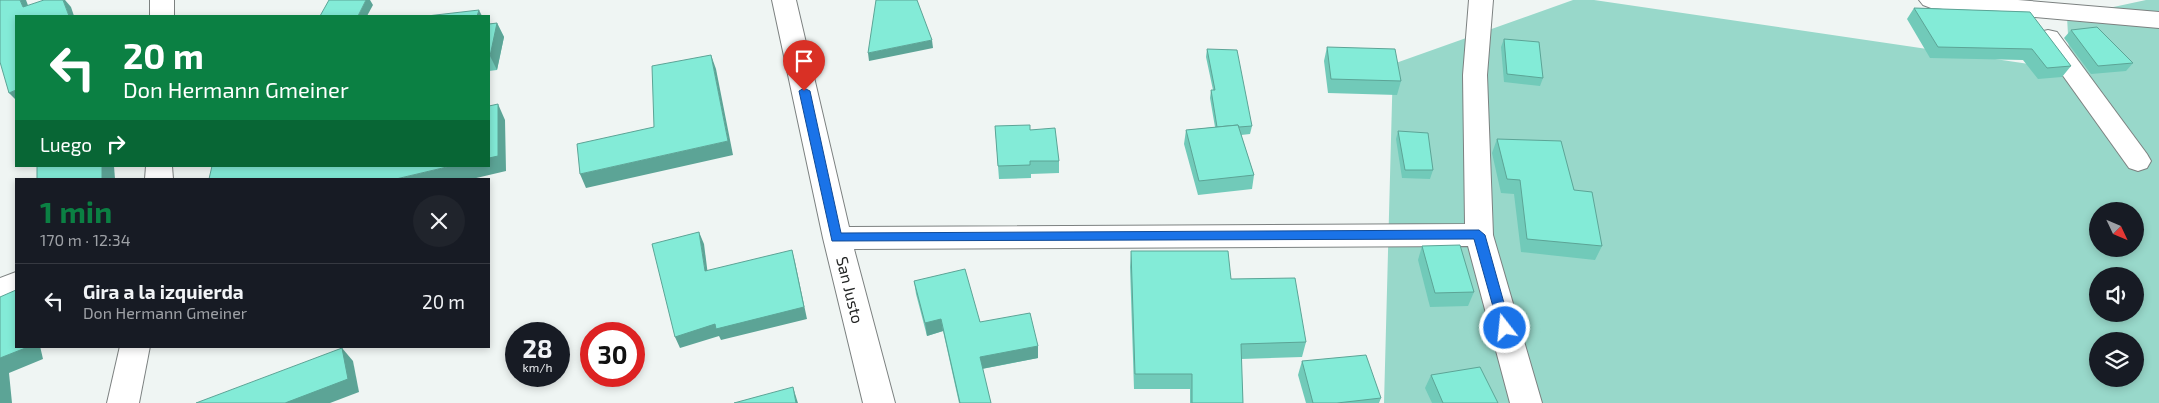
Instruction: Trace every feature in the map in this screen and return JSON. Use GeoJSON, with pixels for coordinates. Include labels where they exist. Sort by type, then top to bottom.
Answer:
{"type":"FeatureCollection","features":[{"type":"Feature","properties":{"kind":"street"},"geometry":{"type":"LineString","coordinates":[[162,0],[162,15]]}},
{"type":"Feature","properties":{"kind":"street","name":"San Justo"},"geometry":{"type":"LineString","coordinates":[[784,0],[837,238],[879,403]]}},
{"type":"Feature","properties":{"kind":"street"},"geometry":{"type":"LineString","coordinates":[[1481,0],[1475,75],[1479,235],[1526,403]]}},
{"type":"Feature","properties":{"kind":"street"},"geometry":{"type":"LineString","coordinates":[[1931,0],[2159,20]]}},
{"type":"Feature","properties":{"kind":"street"},"geometry":{"type":"LineString","coordinates":[[2027,8],[2138,162]]}},
{"type":"Feature","properties":{"kind":"street"},"geometry":{"type":"LineString","coordinates":[[837,238],[1479,235]]}},
{"type":"Feature","properties":{"kind":"street"},"geometry":{"type":"LineString","coordinates":[[0,290],[15,284]]}},
{"type":"Feature","properties":{"kind":"street"},"geometry":{"type":"LineString","coordinates":[[123,403],[134,348]]}},
{"type":"Feature","properties":{"kind":"green space"},"geometry":{"type":"Polygon","coordinates":[[[1573,0],[1594,0],[2070,70],[2067,17],[2146,0],[2159,0],[2159,403],[1384,403],[1393,64],[1573,0]]]}},
{"type":"Feature","properties":{"kind":"building"},"geometry":{"type":"Polygon","coordinates":[[[0,0],[20,0],[23,7],[44,0],[63,0],[69,15],[15,15],[15,90],[9,93],[0,62],[0,0]]]}},
{"type":"Feature","properties":{"kind":"building"},"geometry":{"type":"Polygon","coordinates":[[[329,0],[366,0],[358,15],[321,15],[329,0]]]}},
{"type":"Feature","properties":{"kind":"building"},"geometry":{"type":"Polygon","coordinates":[[[876,0],[917,0],[932,40],[868,53],[876,0]]]}},
{"type":"Feature","properties":{"kind":"building"},"geometry":{"type":"Polygon","coordinates":[[[1914,8],[2030,12],[2071,66],[2047,68],[2032,49],[1938,47],[1914,8]]]}},
{"type":"Feature","properties":{"kind":"building"},"geometry":{"type":"Polygon","coordinates":[[[479,10],[477,15],[436,15],[479,10]]]}},
{"type":"Feature","properties":{"kind":"building"},"geometry":{"type":"Polygon","coordinates":[[[497,23],[490,56],[490,24],[497,23]]]}},
{"type":"Feature","properties":{"kind":"building"},"geometry":{"type":"Polygon","coordinates":[[[2097,27],[2133,63],[2098,66],[2071,30],[2097,27]]]}},
{"type":"Feature","properties":{"kind":"building"},"geometry":{"type":"Polygon","coordinates":[[[1504,39],[1539,42],[1543,78],[1507,74],[1504,39]]]}},
{"type":"Feature","properties":{"kind":"building"},"geometry":{"type":"Polygon","coordinates":[[[1327,47],[1395,49],[1401,81],[1331,79],[1327,47]]]}},
{"type":"Feature","properties":{"kind":"building"},"geometry":{"type":"Polygon","coordinates":[[[1207,49],[1237,50],[1252,126],[1217,127],[1211,90],[1215,90],[1207,49]]]}},
{"type":"Feature","properties":{"kind":"building"},"geometry":{"type":"Polygon","coordinates":[[[711,55],[728,141],[580,174],[577,144],[654,127],[652,66],[711,55]]]}},
{"type":"Feature","properties":{"kind":"building"},"geometry":{"type":"Polygon","coordinates":[[[498,104],[498,156],[490,158],[490,106],[498,104]]]}},
{"type":"Feature","properties":{"kind":"building"},"geometry":{"type":"Polygon","coordinates":[[[1030,125],[1030,130],[1055,128],[1059,161],[1030,161],[1030,165],[998,166],[995,126],[1030,125]]]}},
{"type":"Feature","properties":{"kind":"building"},"geometry":{"type":"Polygon","coordinates":[[[1238,125],[1254,175],[1199,181],[1186,130],[1238,125]]]}},
{"type":"Feature","properties":{"kind":"building"},"geometry":{"type":"Polygon","coordinates":[[[1398,131],[1428,133],[1433,170],[1405,170],[1398,131]]]}},
{"type":"Feature","properties":{"kind":"building"},"geometry":{"type":"Polygon","coordinates":[[[1497,139],[1561,141],[1574,190],[1592,192],[1602,246],[1527,239],[1520,180],[1507,179],[1497,139]]]}},
{"type":"Feature","properties":{"kind":"building"},"geometry":{"type":"Polygon","coordinates":[[[37,167],[102,167],[102,178],[37,178],[37,167]]]}},
{"type":"Feature","properties":{"kind":"building"},"geometry":{"type":"Polygon","coordinates":[[[212,167],[447,167],[400,178],[209,178],[212,167]]]}},
{"type":"Feature","properties":{"kind":"building"},"geometry":{"type":"Polygon","coordinates":[[[699,232],[705,271],[792,250],[804,307],[716,329],[715,324],[675,337],[652,244],[699,232]]]}},
{"type":"Feature","properties":{"kind":"building"},"geometry":{"type":"Polygon","coordinates":[[[1460,245],[1474,292],[1435,293],[1422,246],[1460,245]]]}},
{"type":"Feature","properties":{"kind":"building"},"geometry":{"type":"Polygon","coordinates":[[[1131,251],[1228,251],[1231,279],[1295,278],[1306,342],[1241,344],[1243,403],[1192,403],[1192,374],[1135,374],[1131,251]]]}},
{"type":"Feature","properties":{"kind":"building"},"geometry":{"type":"Polygon","coordinates":[[[965,269],[980,322],[1030,313],[1038,346],[980,357],[991,403],[960,403],[941,319],[925,323],[914,281],[965,269]]]}},
{"type":"Feature","properties":{"kind":"building"},"geometry":{"type":"Polygon","coordinates":[[[15,290],[15,348],[25,348],[0,358],[0,297],[15,290]]]}},
{"type":"Feature","properties":{"kind":"building"},"geometry":{"type":"Polygon","coordinates":[[[342,348],[348,379],[285,403],[196,403],[342,348]]]}},
{"type":"Feature","properties":{"kind":"building"},"geometry":{"type":"Polygon","coordinates":[[[1366,355],[1381,398],[1337,403],[1313,403],[1302,361],[1366,355]]]}},
{"type":"Feature","properties":{"kind":"building"},"geometry":{"type":"Polygon","coordinates":[[[1480,367],[1498,403],[1443,403],[1431,375],[1480,367]]]}},
{"type":"Feature","properties":{"kind":"building"},"geometry":{"type":"Polygon","coordinates":[[[793,387],[796,403],[734,403],[793,387]]]}},
{"type":"Feature","properties":{"kind":"route"},"geometry":{"type":"LineString","coordinates":[[804,91],[837,238],[1479,235],[1505,328]]}}]}
